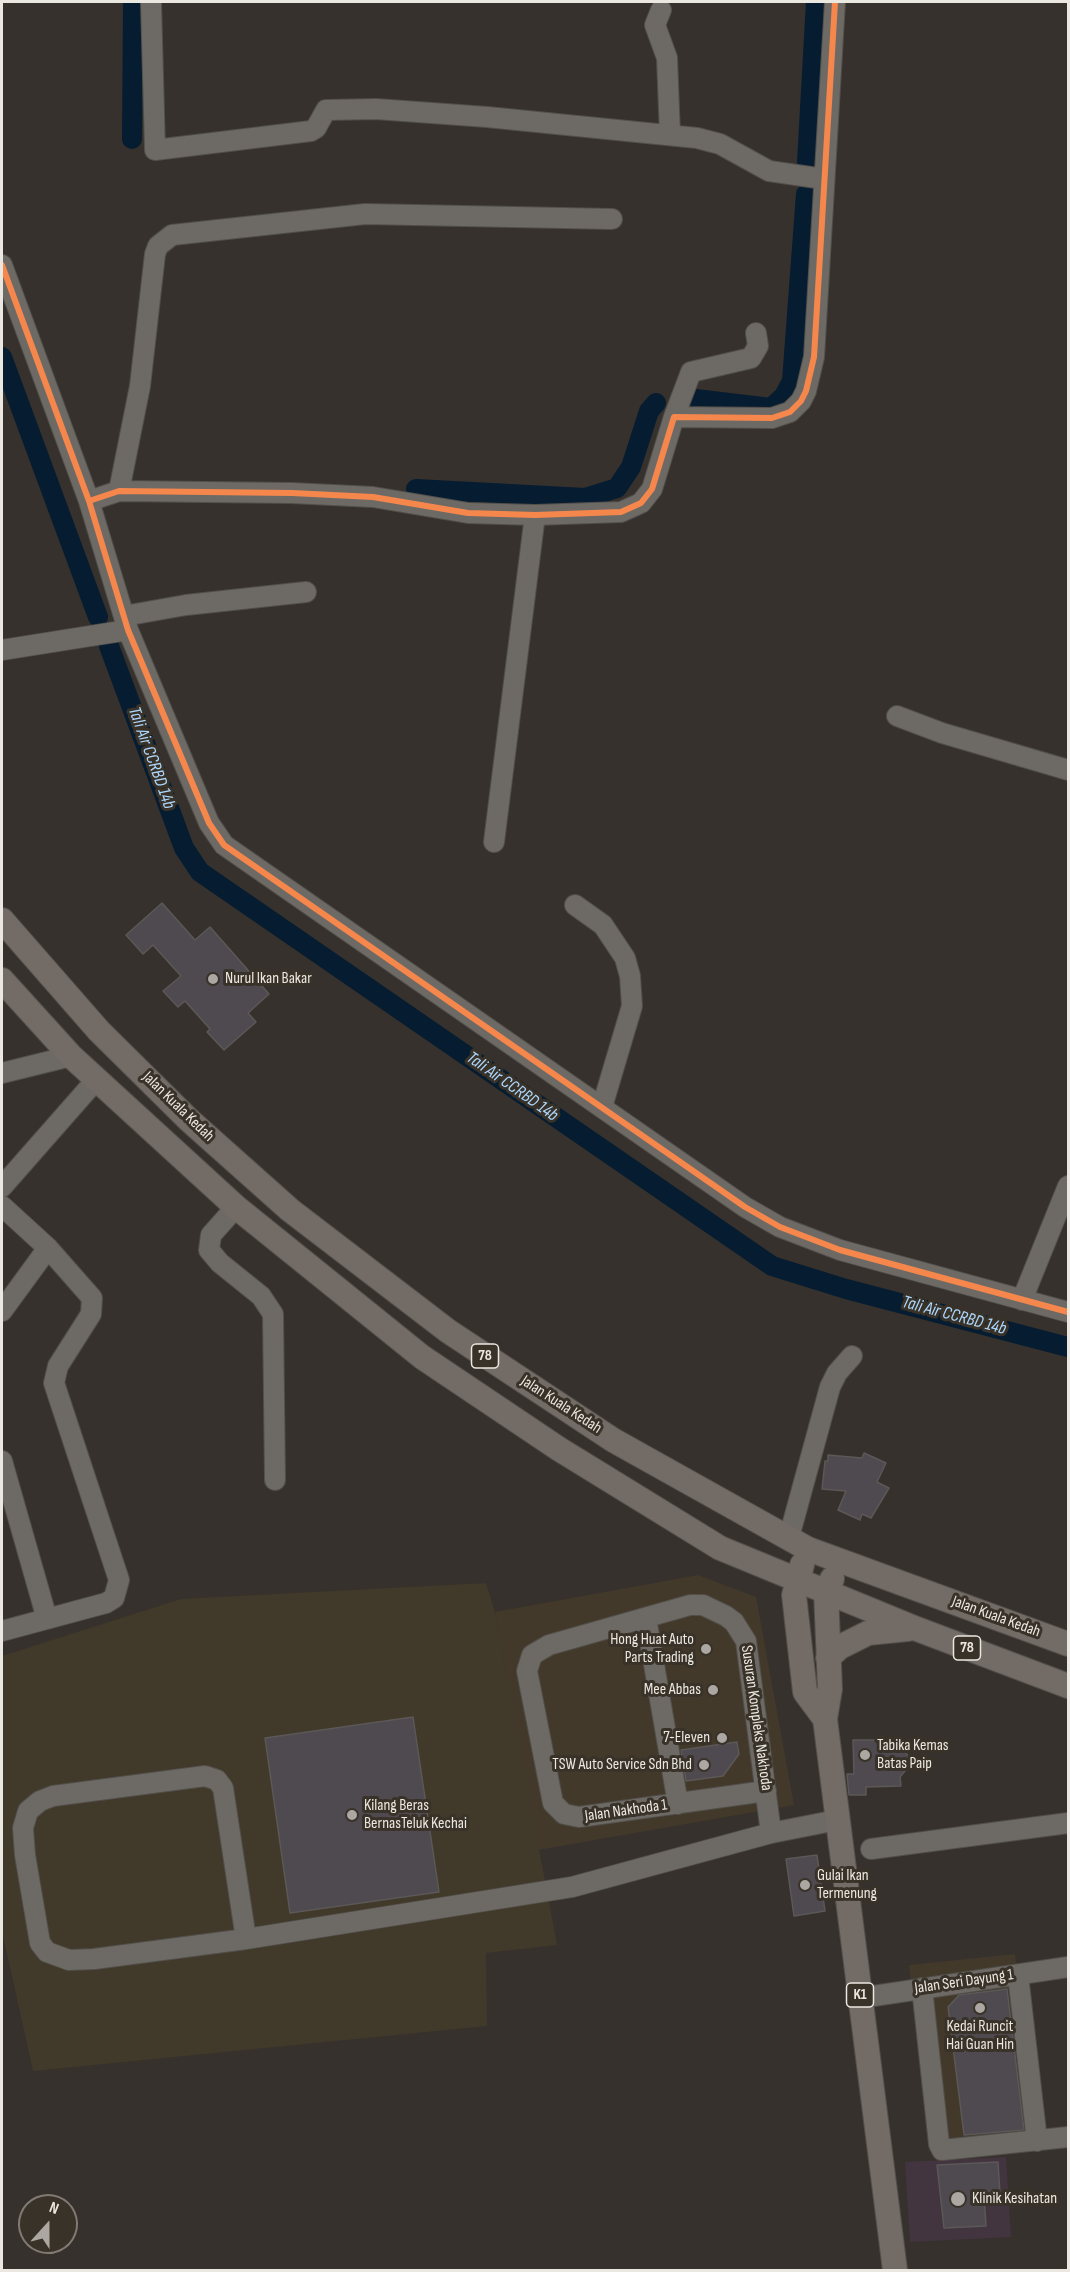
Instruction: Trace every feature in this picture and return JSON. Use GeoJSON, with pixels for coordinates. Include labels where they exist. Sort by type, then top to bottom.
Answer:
{"type":"FeatureCollection","features":[{"type":"Feature","properties":{"kind":"main road","name":"Jalan Kuala Kedah"},"geometry":{"type":"LineString","coordinates":[[2,920],[99,1031],[189,1120],[290,1210],[448,1331],[603,1434],[799,1543],[839,1560],[1068,1644]]}},
{"type":"Feature","properties":{"kind":"main road","name":"Jalan Kuala Kedah"},"geometry":{"type":"LineString","coordinates":[[2,980],[71,1056],[236,1207],[422,1357],[589,1468],[720,1548],[917,1629],[1068,1686]]}},
{"type":"Feature","properties":{"kind":"main road","name":"K1"},"geometry":{"type":"LineString","coordinates":[[799,1543],[794,1595],[805,1692],[825,1719]]}},
{"type":"Feature","properties":{"kind":"main road"},"geometry":{"type":"LineString","coordinates":[[720,1548],[746,1561],[768,1581],[786,1604],[797,1632]]}},
{"type":"Feature","properties":{"kind":"main road","name":"K1"},"geometry":{"type":"LineString","coordinates":[[839,1560],[826,1592],[830,1689],[825,1719],[895,2271]]}},
{"type":"Feature","properties":{"kind":"main road"},"geometry":{"type":"LineString","coordinates":[[828,1658],[840,1647],[868,1633],[917,1629]]}},
{"type":"Feature","properties":{"kind":"street"},"geometry":{"type":"LineString","coordinates":[[151,2],[156,150],[311,131],[316,128],[326,110],[334,108],[437,113],[706,139],[720,144],[769,171],[824,179]]}},
{"type":"Feature","properties":{"kind":"street"},"geometry":{"type":"LineString","coordinates":[[674,417],[772,418],[790,412],[801,401],[811,376],[835,2]]}},
{"type":"Feature","properties":{"kind":"street"},"geometry":{"type":"LineString","coordinates":[[661,10],[655,25],[667,58],[670,135]]}},
{"type":"Feature","properties":{"kind":"street"},"geometry":{"type":"LineString","coordinates":[[118,491],[140,386],[155,254],[158,246],[172,235],[365,214],[612,219]]}},
{"type":"Feature","properties":{"kind":"street"},"geometry":{"type":"LineString","coordinates":[[2,265],[89,501],[126,623],[209,823],[224,845],[745,1207],[780,1227],[840,1250],[1068,1312]]}},
{"type":"Feature","properties":{"kind":"street"},"geometry":{"type":"LineString","coordinates":[[89,501],[118,491],[292,493],[373,497],[468,513],[535,515],[621,512],[641,502],[652,489],[674,417],[691,372],[751,358],[758,346],[756,333]]}},
{"type":"Feature","properties":{"kind":"street"},"geometry":{"type":"LineString","coordinates":[[494,842],[535,515]]}},
{"type":"Feature","properties":{"kind":"street"},"geometry":{"type":"LineString","coordinates":[[2,650],[126,623],[186,605],[306,592]]}},
{"type":"Feature","properties":{"kind":"street"},"geometry":{"type":"LineString","coordinates":[[897,716],[942,733],[1068,770]]}},
{"type":"Feature","properties":{"kind":"street"},"geometry":{"type":"LineString","coordinates":[[574,905],[603,925],[626,958],[630,976],[632,1006],[602,1107]]}},
{"type":"Feature","properties":{"kind":"street"},"geometry":{"type":"LineString","coordinates":[[2,1073],[71,1056]]}},
{"type":"Feature","properties":{"kind":"street"},"geometry":{"type":"LineString","coordinates":[[2,1187],[96,1080]]}},
{"type":"Feature","properties":{"kind":"street"},"geometry":{"type":"LineString","coordinates":[[1022,1300],[1068,1186]]}},
{"type":"Feature","properties":{"kind":"street"},"geometry":{"type":"LineString","coordinates":[[2,1206],[48,1248],[92,1298],[91,1314],[58,1366],[54,1383],[119,1580],[117,1593],[109,1602],[2,1631]]}},
{"type":"Feature","properties":{"kind":"street"},"geometry":{"type":"LineString","coordinates":[[236,1207],[211,1235],[209,1250],[220,1263],[261,1296],[273,1314],[275,1480]]}},
{"type":"Feature","properties":{"kind":"street"},"geometry":{"type":"LineString","coordinates":[[2,1311],[48,1248]]}},
{"type":"Feature","properties":{"kind":"street"},"geometry":{"type":"LineString","coordinates":[[799,1543],[830,1387],[837,1373],[852,1356]]}},
{"type":"Feature","properties":{"kind":"street"},"geometry":{"type":"LineString","coordinates":[[2,1461],[47,1619]]}},
{"type":"Feature","properties":{"kind":"street","name":"Susuran Kompleks Nakhoda"},"geometry":{"type":"LineString","coordinates":[[527,1671],[532,1655],[549,1645],[690,1605],[703,1605],[726,1616],[740,1630],[746,1641],[771,1833]]}},
{"type":"Feature","properties":{"kind":"street"},"geometry":{"type":"LineString","coordinates":[[646,1618],[678,1804]]}},
{"type":"Feature","properties":{"kind":"street","name":"Jalan Nakhoda 1"},"geometry":{"type":"LineString","coordinates":[[527,1671],[553,1803],[564,1814],[579,1817],[766,1791]]}},
{"type":"Feature","properties":{"kind":"street"},"geometry":{"type":"LineString","coordinates":[[246,1939],[223,1788],[218,1780],[205,1776],[53,1796],[40,1801],[28,1810],[23,1828],[25,1855],[40,1943],[46,1952],[69,1960],[94,1959],[246,1939],[572,1887],[771,1833],[837,1820]]}},
{"type":"Feature","properties":{"kind":"street"},"geometry":{"type":"LineString","coordinates":[[871,1849],[1068,1823]]}},
{"type":"Feature","properties":{"kind":"street","name":"Jalan Seri Dayung 1"},"geometry":{"type":"LineString","coordinates":[[860,1998],[1068,1967]]}},
{"type":"Feature","properties":{"kind":"street"},"geometry":{"type":"LineString","coordinates":[[1018,1975],[1038,2141]]}},
{"type":"Feature","properties":{"kind":"street"},"geometry":{"type":"LineString","coordinates":[[922,1988],[940,2148],[951,2151],[1068,2137]]}},
{"type":"Feature","properties":{"kind":"shaded area"},"geometry":{"type":"Polygon","coordinates":[[[698,1575],[756,1597],[794,1805],[538,1850],[495,1612],[698,1575]]]}},
{"type":"Feature","properties":{"kind":"shaded area"},"geometry":{"type":"Polygon","coordinates":[[[486,1583],[495,1612],[557,1945],[486,1953],[487,2026],[33,2071],[2,1931],[2,1656],[181,1599],[486,1583]]]}},
{"type":"Feature","properties":{"kind":"shaded area"},"geometry":{"type":"Polygon","coordinates":[[[1015,1954],[1036,2147],[929,2151],[909,1965],[1015,1954]]]}},
{"type":"Feature","properties":{"kind":"shaded area","name":"Klinik Kesihatan"},"geometry":{"type":"Polygon","coordinates":[[[1006,2157],[1011,2237],[910,2242],[905,2162],[1006,2157]]]}},
{"type":"Feature","properties":{"kind":"building","name":"Nurul Ikan Bakar"},"geometry":{"type":"Polygon","coordinates":[[[162,903],[195,940],[210,927],[269,994],[248,1013],[256,1022],[224,1050],[207,1032],[210,1029],[185,1001],[178,1007],[163,991],[181,976],[153,945],[143,954],[126,935],[162,903]]]}},
{"type":"Feature","properties":{"kind":"building"},"geometry":{"type":"Polygon","coordinates":[[[864,1453],[886,1463],[877,1482],[889,1488],[871,1518],[862,1514],[860,1520],[838,1510],[846,1491],[822,1489],[825,1461],[828,1461],[828,1455],[862,1458],[864,1453]]]}},
{"type":"Feature","properties":{"kind":"building","name":"Kilang Beras BernasTeluk Kechai"},"geometry":{"type":"Polygon","coordinates":[[[413,1717],[439,1892],[290,1913],[265,1738],[413,1717]]]}},
{"type":"Feature","properties":{"kind":"building"},"geometry":{"type":"Polygon","coordinates":[[[853,1740],[889,1740],[914,1760],[900,1777],[901,1786],[866,1787],[866,1795],[849,1795],[847,1774],[854,1774],[853,1740]]]}},
{"type":"Feature","properties":{"kind":"building","name":"TSW Auto Service Sdn Bhd"},"geometry":{"type":"Polygon","coordinates":[[[737,1742],[739,1754],[723,1776],[686,1781],[681,1750],[737,1742]]]}},
{"type":"Feature","properties":{"kind":"building","name":"Gulai Ikan Termenung"},"geometry":{"type":"Polygon","coordinates":[[[817,1855],[825,1911],[794,1916],[786,1859],[817,1855]]]}},
{"type":"Feature","properties":{"kind":"building"},"geometry":{"type":"Polygon","coordinates":[[[1007,1989],[1024,2130],[964,2135],[948,2007],[959,1995],[1007,1989]]]}},
{"type":"Feature","properties":{"kind":"building"},"geometry":{"type":"Polygon","coordinates":[[[998,2162],[1000,2194],[984,2195],[986,2226],[944,2228],[937,2165],[998,2162]]]}},
{"type":"Feature","properties":{"kind":"waterway"},"geometry":{"type":"LineString","coordinates":[[132,139],[133,2]]}},
{"type":"Feature","properties":{"kind":"waterway"},"geometry":{"type":"LineString","coordinates":[[807,162],[816,2]]}},
{"type":"Feature","properties":{"kind":"waterway"},"geometry":{"type":"LineString","coordinates":[[687,398],[771,408],[784,396],[792,381],[806,194]]}},
{"type":"Feature","properties":{"kind":"waterway","name":"Tali Air CCRBD 14b"},"geometry":{"type":"LineString","coordinates":[[2,357],[98,617]]}},
{"type":"Feature","properties":{"kind":"waterway"},"geometry":{"type":"LineString","coordinates":[[416,489],[585,498],[617,488],[631,467],[649,411],[656,403]]}},
{"type":"Feature","properties":{"kind":"waterway","name":"Tali Air CCRBD 14b"},"geometry":{"type":"LineString","coordinates":[[109,646],[184,848],[200,872],[772,1266],[846,1289],[1068,1347]]}},
{"type":"Feature","properties":{"kind":"cycle path"},"geometry":{"type":"LineString","coordinates":[[89,501],[119,491],[292,493],[373,497],[468,513],[535,515],[621,512],[641,503],[652,489],[674,417],[772,418],[790,412],[801,401],[806,391],[814,357],[835,2]]}},
{"type":"Feature","properties":{"kind":"cycle path"},"geometry":{"type":"LineString","coordinates":[[2,265],[89,501],[128,630],[209,823],[224,845],[745,1207],[780,1227],[840,1250],[1068,1312]]}},
{"type":"Feature","properties":{"kind":"place","name":"Nurul Ikan Bakar"},"geometry":{"type":"Point","coordinates":[213,979]}},
{"type":"Feature","properties":{"kind":"place","name":"Hong Huat Auto Parts Trading"},"geometry":{"type":"Point","coordinates":[706,1649]}},
{"type":"Feature","properties":{"kind":"place","name":"Mee Abbas"},"geometry":{"type":"Point","coordinates":[713,1690]}},
{"type":"Feature","properties":{"kind":"place","name":"7-Eleven"},"geometry":{"type":"Point","coordinates":[722,1738]}},
{"type":"Feature","properties":{"kind":"place","name":"Tabika Kemas Batas Paip"},"geometry":{"type":"Point","coordinates":[865,1755]}},
{"type":"Feature","properties":{"kind":"place","name":"TSW Auto Service Sdn Bhd"},"geometry":{"type":"Point","coordinates":[704,1765]}},
{"type":"Feature","properties":{"kind":"place","name":"Kilang Beras BernasTeluk Kechai"},"geometry":{"type":"Point","coordinates":[352,1815]}},
{"type":"Feature","properties":{"kind":"place","name":"Gulai Ikan Termenung"},"geometry":{"type":"Point","coordinates":[805,1885]}},
{"type":"Feature","properties":{"kind":"place","name":"Kedai Runcit Hai Guan Hin"},"geometry":{"type":"Point","coordinates":[980,2008]}},
{"type":"Feature","properties":{"kind":"place","name":"Klinik Kesihatan"},"geometry":{"type":"Point","coordinates":[958,2199]}}]}
